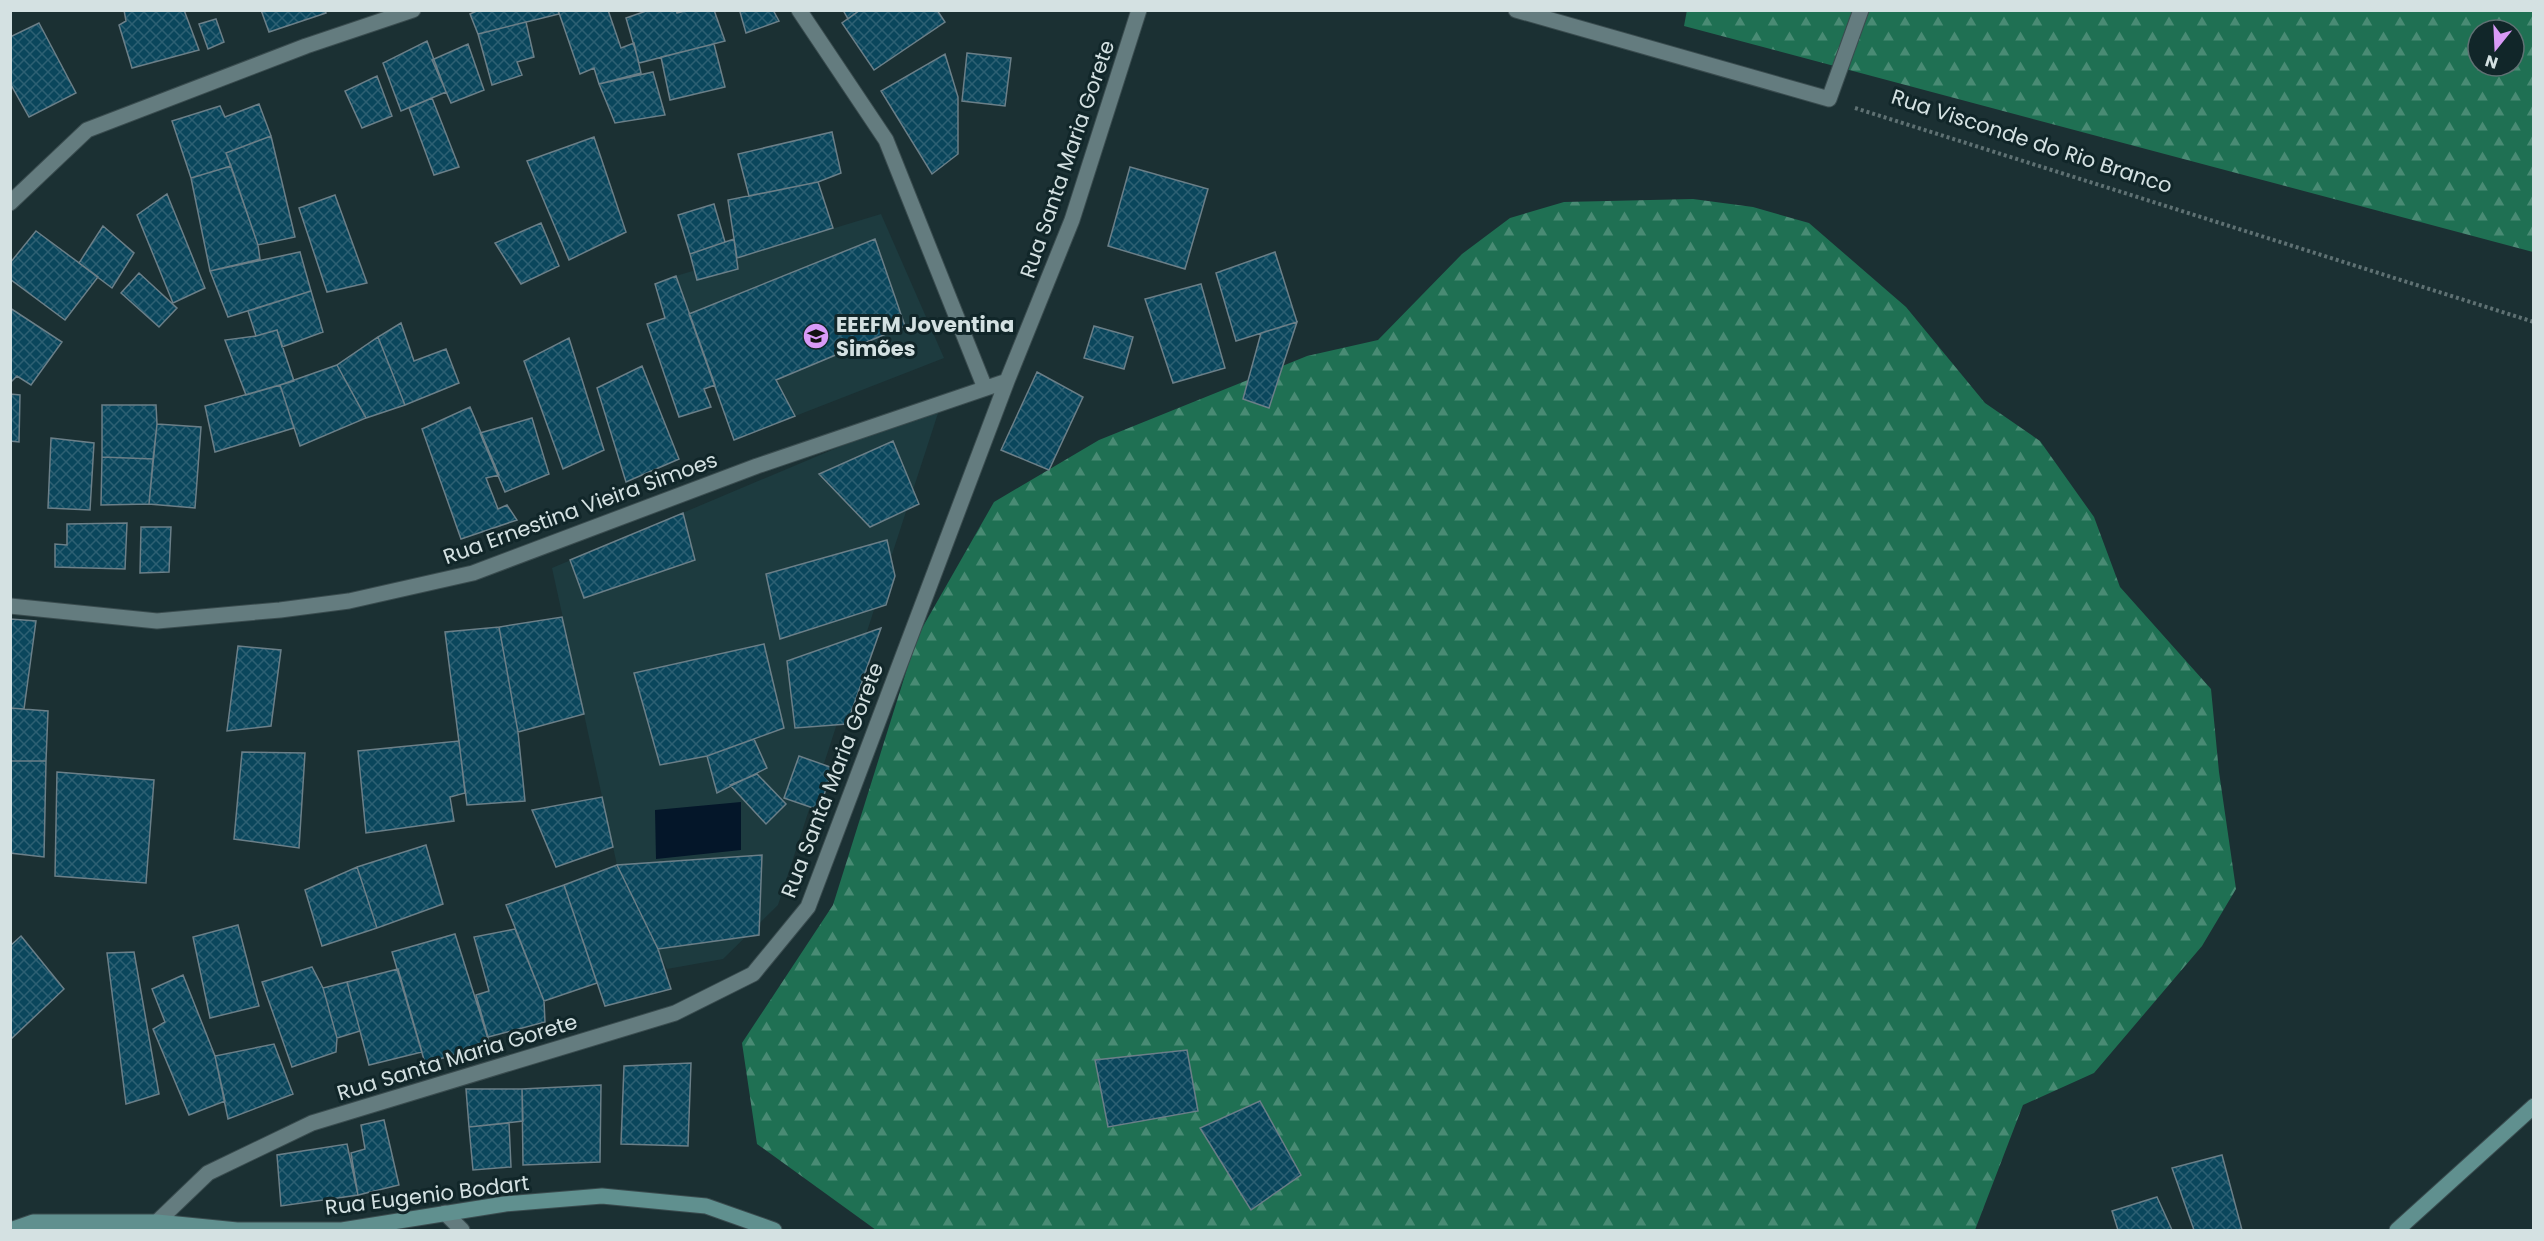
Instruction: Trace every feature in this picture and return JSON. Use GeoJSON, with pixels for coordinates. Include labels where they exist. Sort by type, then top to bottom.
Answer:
{"type":"FeatureCollection","features":[{"type":"Feature","properties":{"kind":"street"},"geometry":{"type":"LineString","coordinates":[[10,203],[87,130],[306,45],[413,10]]}},
{"type":"Feature","properties":{"kind":"street"},"geometry":{"type":"LineString","coordinates":[[799,10],[886,140],[985,388]]}},
{"type":"Feature","properties":{"kind":"street","name":"Rua Santa Maria Gorete"},"geometry":{"type":"LineString","coordinates":[[157,1222],[208,1173],[312,1123],[675,1013],[753,974],[808,907],[1007,381],[1072,220],[1139,10]]}},
{"type":"Feature","properties":{"kind":"street"},"geometry":{"type":"LineString","coordinates":[[1516,10],[1828,99],[1862,10]]}},
{"type":"Feature","properties":{"kind":"street","name":"Rua Ernestina Vieira Simoes"},"geometry":{"type":"LineString","coordinates":[[10,606],[156,621],[280,610],[349,601],[473,573],[757,466],[1007,381]]}},
{"type":"Feature","properties":{"kind":"street"},"geometry":{"type":"LineString","coordinates":[[2397,1230],[2534,1106]]}},
{"type":"Feature","properties":{"kind":"street","name":"Rua Eugenio Bodart"},"geometry":{"type":"LineString","coordinates":[[10,1230],[33,1222],[157,1222],[237,1230],[342,1230],[505,1204],[602,1196],[706,1206],[774,1230]]}},
{"type":"Feature","properties":{"kind":"street"},"geometry":{"type":"LineString","coordinates":[[445,1213],[462,1230]]}},
{"type":"Feature","properties":{"kind":"path","name":"Rua Visconde do Rio Branco"},"geometry":{"type":"LineString","coordinates":[[1828,99],[2534,321]]}},
{"type":"Feature","properties":{"kind":"shaded area","name":"EEEFM Joventina Simões"},"geometry":{"type":"Polygon","coordinates":[[[881,214],[944,358],[734,440],[676,276],[881,214]]]}},
{"type":"Feature","properties":{"kind":"shaded area"},"geometry":{"type":"Polygon","coordinates":[[[941,404],[778,905],[723,959],[667,969],[617,865],[552,568],[941,404]]]}},
{"type":"Feature","properties":{"kind":"shaded area"},"geometry":{"type":"Polygon","coordinates":[[[741,802],[741,850],[656,859],[655,810],[741,802]]]}},
{"type":"Feature","properties":{"kind":"green space"},"geometry":{"type":"Polygon","coordinates":[[[1687,10],[2533,11],[2533,252],[1684,26],[1687,10]]]}},
{"type":"Feature","properties":{"kind":"green space"},"geometry":{"type":"Polygon","coordinates":[[[1693,199],[1753,207],[1809,223],[1906,307],[1985,403],[2040,441],[2094,517],[2120,587],[2211,689],[2219,772],[2236,889],[2202,946],[2094,1073],[2023,1105],[1975,1230],[876,1230],[757,1144],[742,1043],[833,905],[917,637],[994,502],[1099,440],[1307,356],[1378,340],[1462,254],[1510,218],[1564,202],[1693,199]]]}},
{"type":"Feature","properties":{"kind":"building"},"geometry":{"type":"Polygon","coordinates":[[[124,10],[184,10],[199,50],[132,68],[119,25],[126,21],[124,10]]]}},
{"type":"Feature","properties":{"kind":"building"},"geometry":{"type":"Polygon","coordinates":[[[261,10],[325,10],[326,13],[269,32],[261,10]]]}},
{"type":"Feature","properties":{"kind":"building"},"geometry":{"type":"Polygon","coordinates":[[[479,10],[558,10],[559,14],[478,34],[470,14],[479,10]]]}},
{"type":"Feature","properties":{"kind":"building"},"geometry":{"type":"Polygon","coordinates":[[[558,10],[608,10],[621,48],[634,43],[641,73],[599,84],[594,68],[580,74],[558,10]]]}},
{"type":"Feature","properties":{"kind":"building"},"geometry":{"type":"Polygon","coordinates":[[[649,10],[676,10],[677,13],[688,10],[714,10],[725,41],[639,63],[626,18],[649,10]]]}},
{"type":"Feature","properties":{"kind":"building"},"geometry":{"type":"Polygon","coordinates":[[[773,10],[779,21],[746,33],[740,12],[773,10]]]}},
{"type":"Feature","properties":{"kind":"building"},"geometry":{"type":"Polygon","coordinates":[[[843,10],[860,10],[848,19],[843,10]]]}},
{"type":"Feature","properties":{"kind":"building"},"geometry":{"type":"Polygon","coordinates":[[[860,10],[937,10],[945,22],[874,70],[842,23],[860,10]]]}},
{"type":"Feature","properties":{"kind":"building"},"geometry":{"type":"Polygon","coordinates":[[[216,19],[224,42],[208,49],[199,24],[216,19]]]}},
{"type":"Feature","properties":{"kind":"building"},"geometry":{"type":"Polygon","coordinates":[[[526,22],[534,57],[517,62],[522,75],[492,85],[478,34],[526,22]]]}},
{"type":"Feature","properties":{"kind":"building"},"geometry":{"type":"Polygon","coordinates":[[[39,23],[76,93],[29,117],[10,83],[10,37],[39,23]]]}},
{"type":"Feature","properties":{"kind":"building"},"geometry":{"type":"Polygon","coordinates":[[[427,41],[446,92],[401,111],[383,63],[427,41]]]}},
{"type":"Feature","properties":{"kind":"building"},"geometry":{"type":"Polygon","coordinates":[[[468,44],[484,90],[451,103],[432,60],[468,44]]]}},
{"type":"Feature","properties":{"kind":"building"},"geometry":{"type":"Polygon","coordinates":[[[714,44],[725,87],[670,100],[661,57],[714,44]]]}},
{"type":"Feature","properties":{"kind":"building"},"geometry":{"type":"Polygon","coordinates":[[[967,53],[1011,58],[1005,106],[962,101],[967,53]]]}},
{"type":"Feature","properties":{"kind":"building"},"geometry":{"type":"Polygon","coordinates":[[[945,54],[958,97],[958,154],[932,174],[881,91],[945,54]]]}},
{"type":"Feature","properties":{"kind":"building"},"geometry":{"type":"Polygon","coordinates":[[[653,72],[665,115],[615,123],[599,84],[653,72]]]}},
{"type":"Feature","properties":{"kind":"building"},"geometry":{"type":"Polygon","coordinates":[[[377,76],[392,116],[362,128],[345,91],[377,76]]]}},
{"type":"Feature","properties":{"kind":"building"},"geometry":{"type":"Polygon","coordinates":[[[432,98],[459,167],[434,175],[409,108],[432,98]]]}},
{"type":"Feature","properties":{"kind":"building"},"geometry":{"type":"Polygon","coordinates":[[[259,104],[271,136],[226,153],[231,166],[191,178],[172,121],[220,106],[225,117],[259,104]]]}},
{"type":"Feature","properties":{"kind":"building"},"geometry":{"type":"Polygon","coordinates":[[[832,132],[841,173],[818,182],[749,196],[738,154],[832,132]]]}},
{"type":"Feature","properties":{"kind":"building"},"geometry":{"type":"Polygon","coordinates":[[[271,136],[295,237],[258,245],[226,153],[271,136]]]}},
{"type":"Feature","properties":{"kind":"building"},"geometry":{"type":"Polygon","coordinates":[[[594,137],[626,232],[569,260],[527,161],[594,137]]]}},
{"type":"Feature","properties":{"kind":"building"},"geometry":{"type":"Polygon","coordinates":[[[231,166],[258,245],[260,259],[210,271],[191,178],[231,166]]]}},
{"type":"Feature","properties":{"kind":"building"},"geometry":{"type":"Polygon","coordinates":[[[1130,167],[1208,189],[1185,269],[1108,246],[1130,167]]]}},
{"type":"Feature","properties":{"kind":"building"},"geometry":{"type":"Polygon","coordinates":[[[818,182],[833,228],[737,258],[728,200],[818,182]]]}},
{"type":"Feature","properties":{"kind":"building"},"geometry":{"type":"Polygon","coordinates":[[[167,194],[205,288],[173,303],[137,215],[167,194]]]}},
{"type":"Feature","properties":{"kind":"building"},"geometry":{"type":"Polygon","coordinates":[[[335,195],[367,283],[327,292],[299,208],[335,195]]]}},
{"type":"Feature","properties":{"kind":"building"},"geometry":{"type":"Polygon","coordinates":[[[714,204],[725,242],[690,254],[678,215],[714,204]]]}},
{"type":"Feature","properties":{"kind":"building"},"geometry":{"type":"Polygon","coordinates":[[[541,223],[559,266],[521,284],[495,243],[541,223]]]}},
{"type":"Feature","properties":{"kind":"building"},"geometry":{"type":"Polygon","coordinates":[[[103,226],[134,253],[112,288],[79,263],[103,226]]]}},
{"type":"Feature","properties":{"kind":"building"},"geometry":{"type":"Polygon","coordinates":[[[36,231],[98,277],[65,320],[10,279],[10,263],[36,231]]]}},
{"type":"Feature","properties":{"kind":"building"},"geometry":{"type":"Polygon","coordinates":[[[734,239],[738,269],[697,280],[690,254],[734,239]]]}},
{"type":"Feature","properties":{"kind":"building"},"geometry":{"type":"Polygon","coordinates":[[[875,239],[905,326],[776,380],[795,416],[734,440],[689,314],[875,239]]]}},
{"type":"Feature","properties":{"kind":"building"},"geometry":{"type":"Polygon","coordinates":[[[300,252],[311,291],[228,317],[210,271],[300,252]]]}},
{"type":"Feature","properties":{"kind":"building"},"geometry":{"type":"Polygon","coordinates":[[[1275,252],[1297,322],[1236,341],[1216,273],[1275,252]]]}},
{"type":"Feature","properties":{"kind":"building"},"geometry":{"type":"Polygon","coordinates":[[[139,273],[177,308],[159,327],[121,293],[139,273]]]}},
{"type":"Feature","properties":{"kind":"building"},"geometry":{"type":"Polygon","coordinates":[[[676,276],[715,385],[704,389],[711,407],[679,417],[647,324],[665,318],[655,284],[676,276]]]}},
{"type":"Feature","properties":{"kind":"building"},"geometry":{"type":"Polygon","coordinates":[[[1201,284],[1225,368],[1173,383],[1145,299],[1201,284]]]}},
{"type":"Feature","properties":{"kind":"building"},"geometry":{"type":"Polygon","coordinates":[[[311,291],[323,332],[282,347],[277,330],[256,336],[248,311],[311,291]]]}},
{"type":"Feature","properties":{"kind":"building"},"geometry":{"type":"Polygon","coordinates":[[[10,308],[62,342],[31,385],[17,376],[10,383],[10,308]]]}},
{"type":"Feature","properties":{"kind":"building"},"geometry":{"type":"Polygon","coordinates":[[[1297,322],[1269,408],[1243,399],[1261,333],[1297,322]]]}},
{"type":"Feature","properties":{"kind":"building"},"geometry":{"type":"Polygon","coordinates":[[[401,323],[414,361],[446,349],[459,383],[405,405],[378,337],[401,323]]]}},
{"type":"Feature","properties":{"kind":"building"},"geometry":{"type":"Polygon","coordinates":[[[1094,326],[1133,337],[1124,369],[1084,358],[1094,326]]]}},
{"type":"Feature","properties":{"kind":"building"},"geometry":{"type":"Polygon","coordinates":[[[277,330],[294,381],[246,395],[225,340],[256,336],[277,330]]]}},
{"type":"Feature","properties":{"kind":"building"},"geometry":{"type":"Polygon","coordinates":[[[378,337],[405,405],[366,418],[337,365],[378,337]]]}},
{"type":"Feature","properties":{"kind":"building"},"geometry":{"type":"Polygon","coordinates":[[[569,338],[604,450],[563,469],[524,361],[569,338]]]}},
{"type":"Feature","properties":{"kind":"building"},"geometry":{"type":"Polygon","coordinates":[[[337,365],[366,418],[300,446],[280,385],[337,365]]]}},
{"type":"Feature","properties":{"kind":"building"},"geometry":{"type":"Polygon","coordinates":[[[642,366],[679,459],[626,482],[597,388],[642,366]]]}},
{"type":"Feature","properties":{"kind":"building"},"geometry":{"type":"Polygon","coordinates":[[[1037,372],[1083,397],[1049,470],[1001,450],[1037,372]]]}},
{"type":"Feature","properties":{"kind":"building"},"geometry":{"type":"Polygon","coordinates":[[[280,385],[294,428],[215,452],[205,406],[280,385]]]}},
{"type":"Feature","properties":{"kind":"building"},"geometry":{"type":"Polygon","coordinates":[[[10,394],[20,395],[19,442],[10,441],[10,394]]]}},
{"type":"Feature","properties":{"kind":"building"},"geometry":{"type":"Polygon","coordinates":[[[102,405],[156,405],[157,424],[153,459],[102,457],[102,405]]]}},
{"type":"Feature","properties":{"kind":"building"},"geometry":{"type":"Polygon","coordinates":[[[470,407],[499,475],[486,478],[498,509],[507,505],[517,520],[461,539],[422,429],[470,407]]]}},
{"type":"Feature","properties":{"kind":"building"},"geometry":{"type":"Polygon","coordinates":[[[532,418],[549,474],[505,492],[480,433],[532,418]]]}},
{"type":"Feature","properties":{"kind":"building"},"geometry":{"type":"Polygon","coordinates":[[[157,424],[201,427],[195,508],[149,504],[157,424]]]}},
{"type":"Feature","properties":{"kind":"building"},"geometry":{"type":"Polygon","coordinates":[[[51,438],[94,443],[90,510],[48,508],[51,438]]]}},
{"type":"Feature","properties":{"kind":"building"},"geometry":{"type":"Polygon","coordinates":[[[893,441],[919,504],[870,527],[819,474],[893,441]]]}},
{"type":"Feature","properties":{"kind":"building"},"geometry":{"type":"Polygon","coordinates":[[[102,457],[153,459],[149,504],[101,505],[102,457]]]}},
{"type":"Feature","properties":{"kind":"building"},"geometry":{"type":"Polygon","coordinates":[[[683,513],[695,560],[584,598],[570,560],[683,513]]]}},
{"type":"Feature","properties":{"kind":"building"},"geometry":{"type":"Polygon","coordinates":[[[127,523],[125,569],[55,567],[55,544],[67,545],[67,524],[127,523]]]}},
{"type":"Feature","properties":{"kind":"building"},"geometry":{"type":"Polygon","coordinates":[[[141,527],[171,527],[169,572],[140,573],[141,527]]]}},
{"type":"Feature","properties":{"kind":"building"},"geometry":{"type":"Polygon","coordinates":[[[887,540],[895,576],[886,605],[780,639],[766,574],[887,540]]]}},
{"type":"Feature","properties":{"kind":"building"},"geometry":{"type":"Polygon","coordinates":[[[562,617],[584,714],[518,732],[499,627],[562,617]]]}},
{"type":"Feature","properties":{"kind":"building"},"geometry":{"type":"Polygon","coordinates":[[[10,619],[36,621],[24,709],[10,708],[10,619]]]}},
{"type":"Feature","properties":{"kind":"building"},"geometry":{"type":"Polygon","coordinates":[[[499,627],[518,732],[525,801],[467,805],[445,632],[499,627]]]}},
{"type":"Feature","properties":{"kind":"building"},"geometry":{"type":"Polygon","coordinates":[[[881,628],[847,724],[795,728],[787,661],[881,628]]]}},
{"type":"Feature","properties":{"kind":"building"},"geometry":{"type":"Polygon","coordinates":[[[764,644],[784,728],[707,756],[660,765],[634,673],[764,644]]]}},
{"type":"Feature","properties":{"kind":"building"},"geometry":{"type":"Polygon","coordinates":[[[238,646],[281,650],[271,726],[227,731],[238,646]]]}},
{"type":"Feature","properties":{"kind":"building"},"geometry":{"type":"Polygon","coordinates":[[[10,708],[48,711],[46,761],[10,761],[10,708]]]}},
{"type":"Feature","properties":{"kind":"building"},"geometry":{"type":"Polygon","coordinates":[[[754,739],[767,768],[717,793],[707,756],[754,739]]]}},
{"type":"Feature","properties":{"kind":"building"},"geometry":{"type":"Polygon","coordinates":[[[459,741],[465,793],[450,797],[454,821],[366,833],[358,751],[459,741]]]}},
{"type":"Feature","properties":{"kind":"building"},"geometry":{"type":"Polygon","coordinates":[[[242,752],[305,753],[299,848],[234,839],[242,752]]]}},
{"type":"Feature","properties":{"kind":"building"},"geometry":{"type":"Polygon","coordinates":[[[799,756],[833,768],[819,810],[784,798],[799,756]]]}},
{"type":"Feature","properties":{"kind":"building"},"geometry":{"type":"Polygon","coordinates":[[[10,761],[46,761],[44,857],[10,853],[10,761]]]}},
{"type":"Feature","properties":{"kind":"building"},"geometry":{"type":"Polygon","coordinates":[[[57,772],[154,780],[146,883],[55,876],[57,772]]]}},
{"type":"Feature","properties":{"kind":"building"},"geometry":{"type":"Polygon","coordinates":[[[757,774],[786,804],[766,824],[730,785],[757,774]]]}},
{"type":"Feature","properties":{"kind":"building"},"geometry":{"type":"Polygon","coordinates":[[[602,797],[613,847],[556,867],[532,810],[602,797]]]}},
{"type":"Feature","properties":{"kind":"building"},"geometry":{"type":"Polygon","coordinates":[[[426,845],[443,904],[377,928],[357,867],[426,845]]]}},
{"type":"Feature","properties":{"kind":"building"},"geometry":{"type":"Polygon","coordinates":[[[762,855],[759,935],[658,949],[617,865],[762,855]]]}},
{"type":"Feature","properties":{"kind":"building"},"geometry":{"type":"Polygon","coordinates":[[[617,865],[658,949],[671,989],[605,1006],[564,885],[617,865]]]}},
{"type":"Feature","properties":{"kind":"building"},"geometry":{"type":"Polygon","coordinates":[[[357,867],[377,928],[322,946],[305,890],[357,867]]]}},
{"type":"Feature","properties":{"kind":"building"},"geometry":{"type":"Polygon","coordinates":[[[564,885],[597,983],[544,1001],[506,905],[564,885]]]}},
{"type":"Feature","properties":{"kind":"building"},"geometry":{"type":"Polygon","coordinates":[[[238,925],[259,1006],[210,1018],[193,937],[238,925]]]}},
{"type":"Feature","properties":{"kind":"building"},"geometry":{"type":"Polygon","coordinates":[[[515,929],[544,1001],[545,1022],[488,1037],[476,995],[489,991],[474,937],[515,929]]]}},
{"type":"Feature","properties":{"kind":"building"},"geometry":{"type":"Polygon","coordinates":[[[455,934],[490,1045],[425,1063],[392,952],[455,934]]]}},
{"type":"Feature","properties":{"kind":"building"},"geometry":{"type":"Polygon","coordinates":[[[21,936],[64,989],[11,1039],[10,946],[21,936]]]}},
{"type":"Feature","properties":{"kind":"building"},"geometry":{"type":"Polygon","coordinates":[[[134,952],[159,1094],[126,1104],[107,953],[134,952]]]}},
{"type":"Feature","properties":{"kind":"building"},"geometry":{"type":"Polygon","coordinates":[[[312,967],[323,988],[337,1038],[336,1052],[292,1067],[262,982],[312,967]]]}},
{"type":"Feature","properties":{"kind":"building"},"geometry":{"type":"Polygon","coordinates":[[[398,969],[422,1052],[369,1065],[347,982],[398,969]]]}},
{"type":"Feature","properties":{"kind":"building"},"geometry":{"type":"Polygon","coordinates":[[[183,975],[215,1056],[225,1101],[189,1115],[153,1029],[165,1022],[152,989],[183,975]]]}},
{"type":"Feature","properties":{"kind":"building"},"geometry":{"type":"Polygon","coordinates":[[[347,982],[360,1031],[337,1038],[323,988],[347,982]]]}},
{"type":"Feature","properties":{"kind":"building"},"geometry":{"type":"Polygon","coordinates":[[[274,1044],[293,1094],[228,1119],[215,1056],[274,1044]]]}},
{"type":"Feature","properties":{"kind":"building"},"geometry":{"type":"Polygon","coordinates":[[[1187,1050],[1198,1111],[1108,1127],[1095,1060],[1187,1050]]]}},
{"type":"Feature","properties":{"kind":"building"},"geometry":{"type":"Polygon","coordinates":[[[691,1063],[688,1146],[621,1144],[624,1066],[691,1063]]]}},
{"type":"Feature","properties":{"kind":"building"},"geometry":{"type":"Polygon","coordinates":[[[601,1085],[600,1162],[523,1165],[522,1089],[601,1085]]]}},
{"type":"Feature","properties":{"kind":"building"},"geometry":{"type":"Polygon","coordinates":[[[466,1089],[522,1089],[523,1121],[469,1127],[466,1089]]]}},
{"type":"Feature","properties":{"kind":"building"},"geometry":{"type":"Polygon","coordinates":[[[1260,1101],[1301,1175],[1251,1210],[1200,1128],[1260,1101]]]}},
{"type":"Feature","properties":{"kind":"building"},"geometry":{"type":"Polygon","coordinates":[[[384,1120],[399,1185],[358,1195],[351,1153],[365,1149],[361,1125],[384,1120]]]}},
{"type":"Feature","properties":{"kind":"building"},"geometry":{"type":"Polygon","coordinates":[[[509,1123],[511,1167],[473,1170],[469,1127],[509,1123]]]}},
{"type":"Feature","properties":{"kind":"building"},"geometry":{"type":"Polygon","coordinates":[[[347,1144],[358,1195],[281,1206],[277,1155],[347,1144]]]}},
{"type":"Feature","properties":{"kind":"building"},"geometry":{"type":"Polygon","coordinates":[[[2222,1155],[2242,1230],[2194,1230],[2172,1168],[2222,1155]]]}},
{"type":"Feature","properties":{"kind":"building"},"geometry":{"type":"Polygon","coordinates":[[[2157,1197],[2172,1230],[2118,1230],[2112,1211],[2157,1197]]]}},
{"type":"Feature","properties":{"kind":"place","name":"EEEFM Joventina Simões"},"geometry":{"type":"Point","coordinates":[816,336]}}]}
